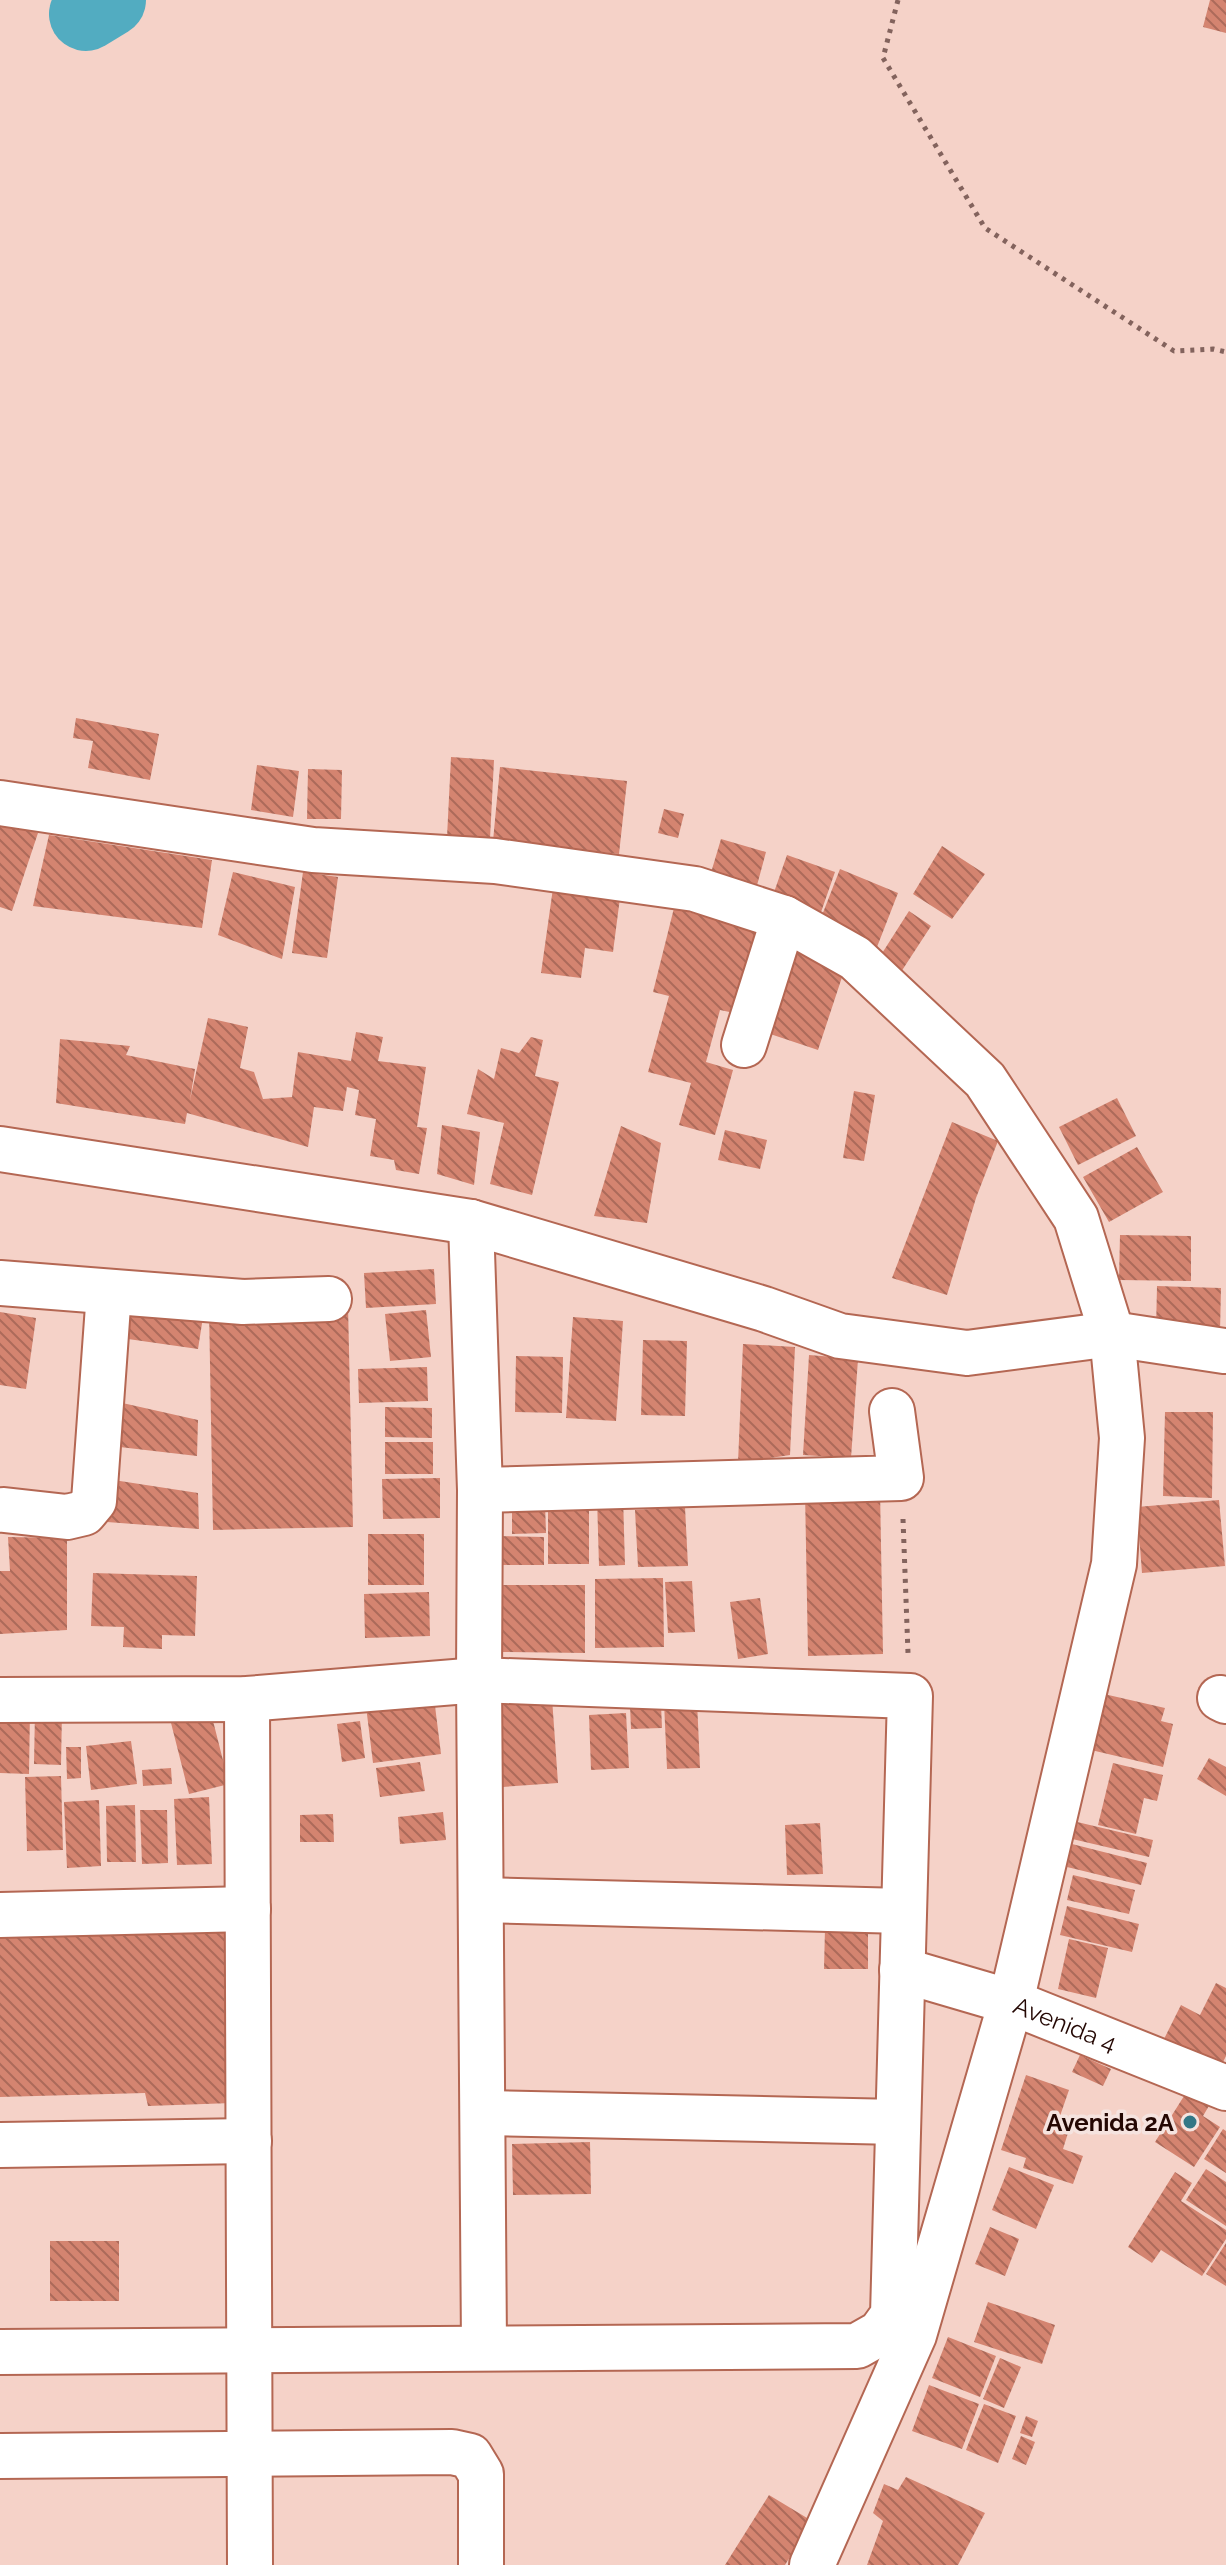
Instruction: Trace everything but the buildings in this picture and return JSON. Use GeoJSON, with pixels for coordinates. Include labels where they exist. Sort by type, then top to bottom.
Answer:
{"type":"FeatureCollection","features":[{"type":"Feature","properties":{"kind":"street"},"geometry":{"type":"LineString","coordinates":[[0,803],[313,850],[495,861],[695,889],[784,918],[855,958],[985,1080],[1076,1218],[1112,1334],[1122,1438],[1114,1564],[1011,2002],[914,2335],[812,2565]]}},
{"type":"Feature","properties":{"kind":"street"},"geometry":{"type":"LineString","coordinates":[[744,1045],[784,918]]}},
{"type":"Feature","properties":{"kind":"street"},"geometry":{"type":"LineString","coordinates":[[0,1149],[471,1222],[764,1309],[840,1336],[967,1353],[1112,1334],[1224,1351]]}},
{"type":"Feature","properties":{"kind":"street"},"geometry":{"type":"LineString","coordinates":[[471,1222],[480,1490],[484,2347]]}},
{"type":"Feature","properties":{"kind":"street"},"geometry":{"type":"LineString","coordinates":[[0,1283],[243,1302],[329,1299]]}},
{"type":"Feature","properties":{"kind":"street"},"geometry":{"type":"LineString","coordinates":[[4,1510],[67,1517],[84,1513],[94,1501],[109,1292]]}},
{"type":"Feature","properties":{"kind":"street"},"geometry":{"type":"LineString","coordinates":[[480,1490],[901,1478],[892,1411]]}},
{"type":"Feature","properties":{"kind":"street"},"geometry":{"type":"LineString","coordinates":[[0,1700],[247,1699],[479,1680],[910,1696],[893,2315],[880,2333],[857,2346],[0,2352]]}},
{"type":"Feature","properties":{"kind":"street"},"geometry":{"type":"LineString","coordinates":[[247,1699],[250,2565]]}},
{"type":"Feature","properties":{"kind":"street"},"geometry":{"type":"LineString","coordinates":[[481,1900],[903,1911]]}},
{"type":"Feature","properties":{"kind":"street"},"geometry":{"type":"LineString","coordinates":[[0,1915],[248,1909]]}},
{"type":"Feature","properties":{"kind":"street","name":"Avenida 4"},"geometry":{"type":"LineString","coordinates":[[902,1970],[1011,2002],[1224,2082]]}},
{"type":"Feature","properties":{"kind":"street"},"geometry":{"type":"LineString","coordinates":[[483,2113],[898,2122]]}},
{"type":"Feature","properties":{"kind":"street"},"geometry":{"type":"LineString","coordinates":[[0,2145],[249,2141]]}},
{"type":"Feature","properties":{"kind":"street"},"geometry":{"type":"LineString","coordinates":[[0,2456],[452,2452],[470,2456],[481,2474],[481,2565]]}},
{"type":"Feature","properties":{"kind":"path"},"geometry":{"type":"LineString","coordinates":[[898,0],[883,58],[985,228],[1174,351],[1213,349],[1226,352]]}},
{"type":"Feature","properties":{"kind":"path"},"geometry":{"type":"LineString","coordinates":[[901,1478],[910,1696]]}},
{"type":"Feature","properties":{"kind":"waterway"},"geometry":{"type":"LineString","coordinates":[[86,14],[109,0]]}},
{"type":"Feature","properties":{"kind":"place","name":"Avenida 2A"},"geometry":{"type":"Point","coordinates":[1190,2122]}}]}
